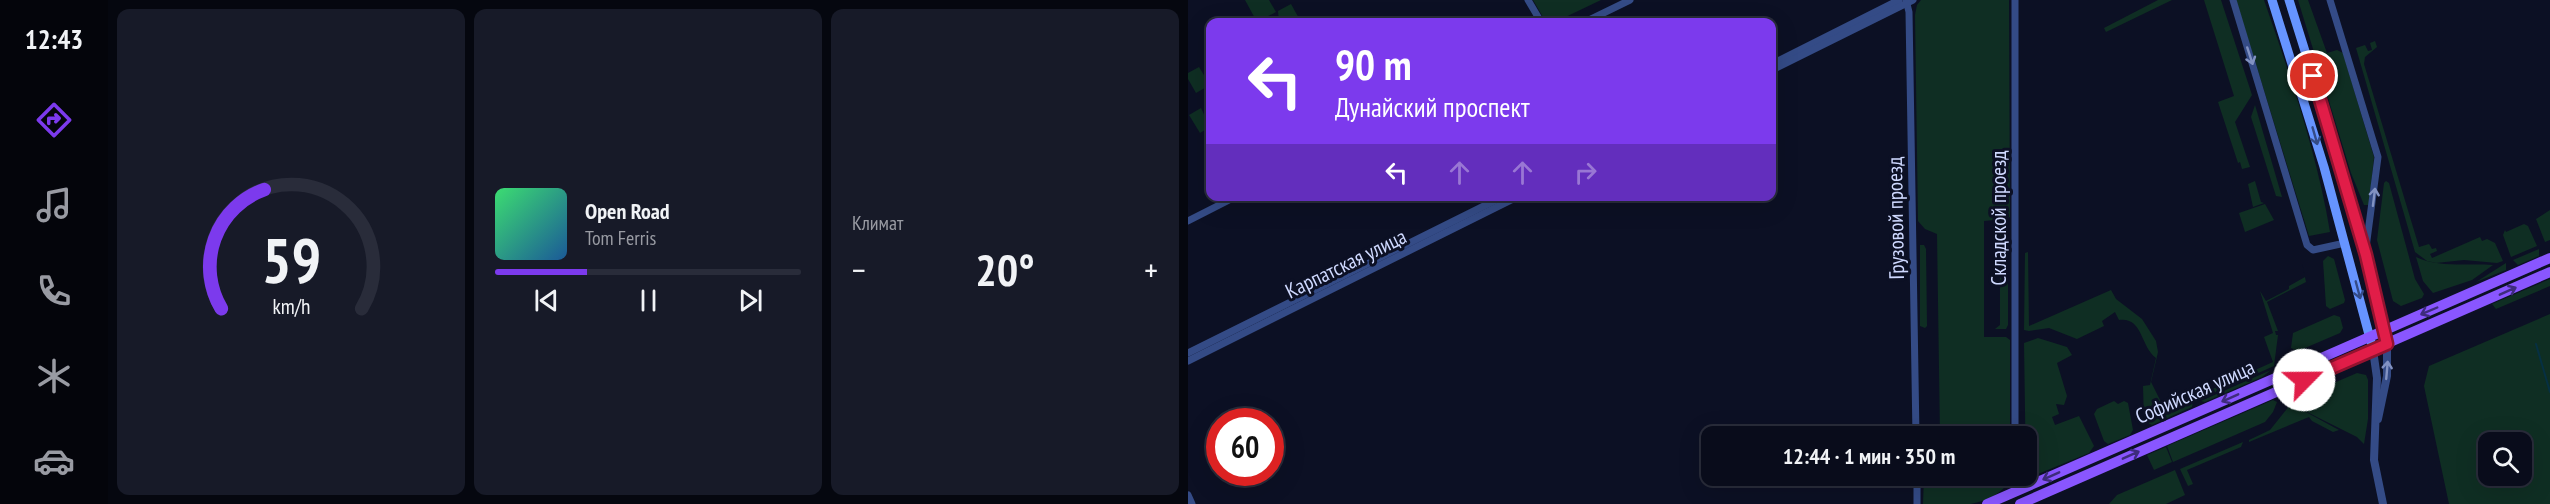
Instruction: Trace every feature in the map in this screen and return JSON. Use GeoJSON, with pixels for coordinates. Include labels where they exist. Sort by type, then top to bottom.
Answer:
{"type":"FeatureCollection","features":[{"type":"Feature","properties":{"kind":"main road"},"geometry":{"type":"LineString","coordinates":[[2272,0],[2298,80],[2373,350]]}},
{"type":"Feature","properties":{"kind":"main road"},"geometry":{"type":"LineString","coordinates":[[2289,0],[2366,255],[2387,344]]}},
{"type":"Feature","properties":{"kind":"main road","name":"Софийская улица"},"geometry":{"type":"LineString","coordinates":[[1987,504],[2550,258]]}},
{"type":"Feature","properties":{"kind":"main road","name":"Софийская улица"},"geometry":{"type":"LineString","coordinates":[[2020,504],[2550,272]]}},
{"type":"Feature","properties":{"kind":"street"},"geometry":{"type":"LineString","coordinates":[[1528,0],[1539,18]]}},
{"type":"Feature","properties":{"kind":"street"},"geometry":{"type":"LineString","coordinates":[[1593,18],[1630,0]]}},
{"type":"Feature","properties":{"kind":"street"},"geometry":{"type":"LineString","coordinates":[[1776,62],[1899,0]]}},
{"type":"Feature","properties":{"kind":"street","name":"Складской проезд"},"geometry":{"type":"LineString","coordinates":[[2015,0],[2015,426]]}},
{"type":"Feature","properties":{"kind":"street"},"geometry":{"type":"LineString","coordinates":[[2233,0],[2307,245],[2313,250],[2345,243]]}},
{"type":"Feature","properties":{"kind":"street"},"geometry":{"type":"LineString","coordinates":[[2330,0],[2378,157],[2366,255]]}},
{"type":"Feature","properties":{"kind":"street"},"geometry":{"type":"LineString","coordinates":[[1776,68],[1909,1]]}},
{"type":"Feature","properties":{"kind":"street","name":"Грузовой проезд"},"geometry":{"type":"LineString","coordinates":[[1909,1],[1916,426]]}},
{"type":"Feature","properties":{"kind":"street"},"geometry":{"type":"LineString","coordinates":[[1188,221],[1227,201]]}},
{"type":"Feature","properties":{"kind":"street","name":"Карпатская улица"},"geometry":{"type":"LineString","coordinates":[[1188,353],[1494,201]]}},
{"type":"Feature","properties":{"kind":"street","name":"Карпатская улица"},"geometry":{"type":"LineString","coordinates":[[1188,361],[1508,201]]}},
{"type":"Feature","properties":{"kind":"street"},"geometry":{"type":"LineString","coordinates":[[2375,428],[2387,375],[2387,344]]}},
{"type":"Feature","properties":{"kind":"street"},"geometry":{"type":"LineString","coordinates":[[2373,350],[2377,378],[2374,460],[2383,504]]}},
{"type":"Feature","properties":{"kind":"street"},"geometry":{"type":"LineString","coordinates":[[1917,486],[1917,504]]}},
{"type":"Feature","properties":{"kind":"street"},"geometry":{"type":"LineString","coordinates":[[2016,486],[2016,491]]}},
{"type":"Feature","properties":{"kind":"street"},"geometry":{"type":"LineString","coordinates":[[1188,495],[1191,504]]}},
{"type":"Feature","properties":{"kind":"green space"},"geometry":{"type":"Polygon","coordinates":[[[1245,0],[1269,0],[1276,12],[1265,18],[1255,18],[1245,0]]]}},
{"type":"Feature","properties":{"kind":"green space"},"geometry":{"type":"Polygon","coordinates":[[[1533,0],[1601,0],[1563,18],[1544,18],[1533,0]]]}},
{"type":"Feature","properties":{"kind":"green space"},"geometry":{"type":"Polygon","coordinates":[[[1921,0],[2009,0],[2010,217],[1984,221],[1984,337],[2006,337],[2010,340],[2010,426],[1940,426],[1937,234],[1925,229],[1918,221],[1915,15],[1917,5],[1921,0]]]}},
{"type":"Feature","properties":{"kind":"green space"},"geometry":{"type":"Polygon","coordinates":[[[2158,0],[2172,0],[2106,32],[2104,28],[2158,0]]]}},
{"type":"Feature","properties":{"kind":"green space"},"geometry":{"type":"Polygon","coordinates":[[[2204,0],[2221,0],[2252,95],[2235,122],[2250,167],[2242,169],[2218,102],[2234,96],[2204,0]]]}},
{"type":"Feature","properties":{"kind":"green space"},"geometry":{"type":"Polygon","coordinates":[[[2236,0],[2264,0],[2310,144],[2330,232],[2309,236],[2236,0]]]}},
{"type":"Feature","properties":{"kind":"green space"},"geometry":{"type":"Polygon","coordinates":[[[2298,0],[2308,0],[2327,53],[2337,50],[2343,53],[2374,157],[2369,205],[2364,205],[2351,173],[2298,0]]]}},
{"type":"Feature","properties":{"kind":"green space"},"geometry":{"type":"Polygon","coordinates":[[[1291,4],[1299,18],[1279,18],[1278,11],[1291,4]]]}},
{"type":"Feature","properties":{"kind":"green space"},"geometry":{"type":"Polygon","coordinates":[[[2375,41],[2377,47],[2365,57],[2364,64],[2419,247],[2429,244],[2432,249],[2436,248],[2437,251],[2430,254],[2432,258],[2480,237],[2482,241],[2487,239],[2495,243],[2503,261],[2497,263],[2464,260],[2436,263],[2427,261],[2415,252],[2356,48],[2365,45],[2368,51],[2372,50],[2370,43],[2375,41]]]}},
{"type":"Feature","properties":{"kind":"green space"},"geometry":{"type":"Polygon","coordinates":[[[1199,67],[1206,78],[1206,87],[1196,93],[1188,79],[1188,73],[1199,67]]]}},
{"type":"Feature","properties":{"kind":"green space"},"geometry":{"type":"Polygon","coordinates":[[[2255,105],[2282,197],[2276,196],[2251,117],[2255,105]]]}},
{"type":"Feature","properties":{"kind":"green space"},"geometry":{"type":"Polygon","coordinates":[[[1201,108],[1206,119],[1206,129],[1200,133],[1189,115],[1201,108]]]}},
{"type":"Feature","properties":{"kind":"green space"},"geometry":{"type":"Polygon","coordinates":[[[2255,181],[2261,202],[2264,203],[2253,207],[2248,184],[2255,181]]]}},
{"type":"Feature","properties":{"kind":"green space"},"geometry":{"type":"Polygon","coordinates":[[[2386,181],[2389,183],[2415,279],[2424,294],[2422,298],[2401,306],[2393,301],[2377,240],[2386,181]]]}},
{"type":"Feature","properties":{"kind":"green space"},"geometry":{"type":"Polygon","coordinates":[[[2265,204],[2274,220],[2245,232],[2239,213],[2265,204]]]}},
{"type":"Feature","properties":{"kind":"green space"},"geometry":{"type":"Polygon","coordinates":[[[2550,210],[2550,240],[2545,242],[2536,219],[2550,210]]]}},
{"type":"Feature","properties":{"kind":"green space"},"geometry":{"type":"Polygon","coordinates":[[[2524,224],[2528,226],[2537,246],[2511,257],[2503,235],[2505,230],[2506,232],[2524,224]]]}},
{"type":"Feature","properties":{"kind":"green space"},"geometry":{"type":"Polygon","coordinates":[[[1995,228],[2004,228],[2008,231],[2008,325],[2006,329],[1995,329],[2000,325],[2000,231],[1995,228]]]}},
{"type":"Feature","properties":{"kind":"green space"},"geometry":{"type":"Polygon","coordinates":[[[1920,245],[1924,245],[1926,249],[1927,326],[1925,328],[1920,326],[1920,245]]]}},
{"type":"Feature","properties":{"kind":"green space"},"geometry":{"type":"Polygon","coordinates":[[[2539,249],[2539,256],[2518,265],[2513,260],[2539,249]]]}},
{"type":"Feature","properties":{"kind":"green space"},"geometry":{"type":"Polygon","coordinates":[[[2028,252],[2029,326],[2111,290],[2116,299],[2142,319],[2156,341],[2158,352],[2151,382],[2165,410],[2190,399],[2193,402],[2192,407],[2152,425],[2144,421],[2143,386],[2150,385],[2156,358],[2133,323],[2119,320],[2115,312],[2102,321],[2104,326],[2077,339],[2049,328],[2024,330],[2025,253],[2028,252]]]}},
{"type":"Feature","properties":{"kind":"green space"},"geometry":{"type":"Polygon","coordinates":[[[2328,256],[2334,259],[2345,300],[2344,303],[2330,309],[2326,306],[2323,261],[2328,256]]]}},
{"type":"Feature","properties":{"kind":"green space"},"geometry":{"type":"Polygon","coordinates":[[[2416,257],[2443,264],[2493,265],[2472,280],[2433,293],[2423,281],[2416,257]]]}},
{"type":"Feature","properties":{"kind":"green space"},"geometry":{"type":"Polygon","coordinates":[[[2506,263],[2506,270],[2476,282],[2506,263]]]}},
{"type":"Feature","properties":{"kind":"green space"},"geometry":{"type":"Polygon","coordinates":[[[2305,277],[2306,282],[2267,302],[2278,331],[2275,331],[2278,335],[2274,366],[2200,399],[2199,395],[2273,362],[2264,337],[2273,333],[2260,291],[2266,301],[2289,289],[2289,286],[2305,277]]]}},
{"type":"Feature","properties":{"kind":"green space"},"geometry":{"type":"Polygon","coordinates":[[[2550,279],[2550,286],[2496,309],[2492,304],[2550,279]]]}},
{"type":"Feature","properties":{"kind":"green space"},"geometry":{"type":"Polygon","coordinates":[[[2550,314],[2550,504],[2449,504],[2424,386],[2429,366],[2550,314]]]}},
{"type":"Feature","properties":{"kind":"green space"},"geometry":{"type":"Polygon","coordinates":[[[2334,315],[2340,317],[2343,328],[2340,333],[2298,351],[2291,348],[2293,333],[2334,315]]]}},
{"type":"Feature","properties":{"kind":"green space"},"geometry":{"type":"Polygon","coordinates":[[[2038,338],[2067,347],[2072,355],[2057,363],[2067,396],[2064,405],[2056,404],[2059,414],[2052,417],[2055,425],[2079,416],[2094,446],[2089,453],[2037,474],[2037,426],[2025,426],[2024,343],[2038,338]]]}},
{"type":"Feature","properties":{"kind":"green space"},"geometry":{"type":"Polygon","coordinates":[[[2271,370],[2262,377],[2205,402],[2201,401],[2271,370]]]}},
{"type":"Feature","properties":{"kind":"green space"},"geometry":{"type":"Polygon","coordinates":[[[2357,373],[2366,375],[2368,380],[2368,419],[2364,444],[2357,437],[2293,405],[2339,430],[2333,432],[2312,421],[2309,417],[2249,442],[2270,430],[2294,400],[2357,373]]]}},
{"type":"Feature","properties":{"kind":"green space"},"geometry":{"type":"Polygon","coordinates":[[[2273,400],[2277,402],[2265,422],[2173,462],[2167,446],[2273,400]]]}},
{"type":"Feature","properties":{"kind":"green space"},"geometry":{"type":"Polygon","coordinates":[[[2114,401],[2118,404],[2124,401],[2128,403],[2133,430],[2130,435],[2108,444],[2104,441],[2094,414],[2097,409],[2114,401]]]}},
{"type":"Feature","properties":{"kind":"green space"},"geometry":{"type":"Polygon","coordinates":[[[2243,442],[2241,447],[2187,470],[2193,484],[2188,486],[2180,469],[2243,442]]]}},
{"type":"Feature","properties":{"kind":"green space"},"geometry":{"type":"Polygon","coordinates":[[[2166,447],[2172,462],[2154,470],[2147,455],[2166,447]]]}},
{"type":"Feature","properties":{"kind":"green space"},"geometry":{"type":"Polygon","coordinates":[[[2175,470],[2185,495],[2166,504],[2109,504],[2117,495],[2175,470]]]}},
{"type":"Feature","properties":{"kind":"green space"},"geometry":{"type":"Polygon","coordinates":[[[1924,486],[2005,486],[1995,495],[1970,504],[1923,504],[1924,486]]]}},
{"type":"Feature","properties":{"kind":"waterway"},"geometry":{"type":"LineString","coordinates":[[2536,344],[2550,392]]}},
{"type":"Feature","properties":{"kind":"route"},"geometry":{"type":"LineString","coordinates":[[2304,380],[2387,344],[2366,255],[2313,76]]}}]}
